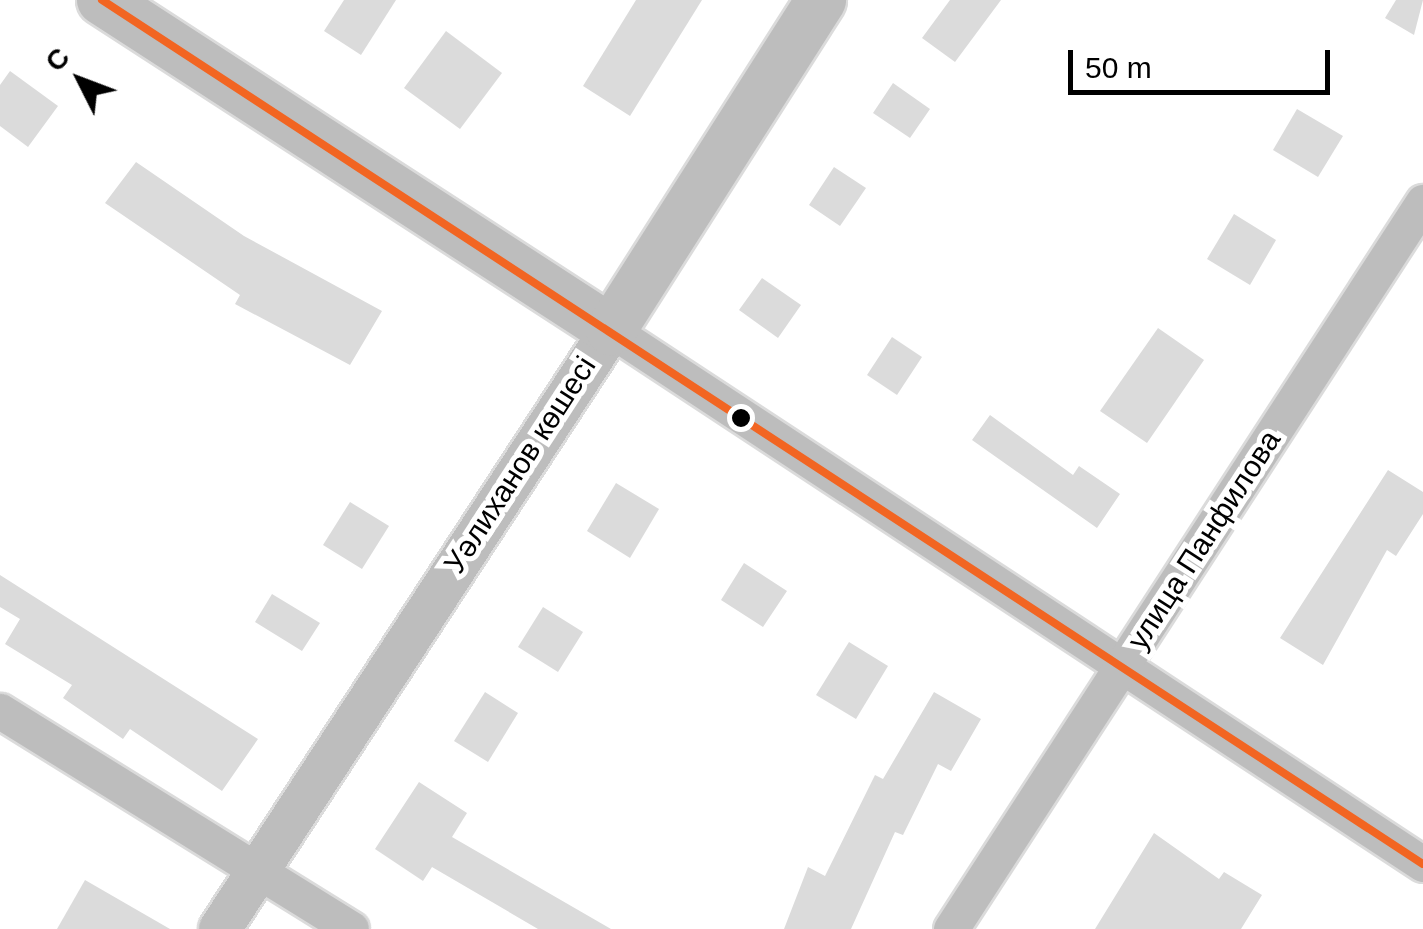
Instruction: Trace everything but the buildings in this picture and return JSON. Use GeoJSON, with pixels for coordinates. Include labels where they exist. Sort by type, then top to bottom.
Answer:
{"type":"FeatureCollection","features":[{"type":"Feature","properties":{"kind":"highway"},"geometry":{"type":"LineString","coordinates":[[102,0],[611,330]]}},
{"type":"Feature","properties":{"kind":"highway","name":"Уәлиханов көшесі"},"geometry":{"type":"LineString","coordinates":[[611,330],[821,0]]}},
{"type":"Feature","properties":{"kind":"main road","name":"Уәлиханов көшесі"},"geometry":{"type":"LineString","coordinates":[[220,929],[611,330]]}},
{"type":"Feature","properties":{"kind":"street","name":"улица Панфилова"},"geometry":{"type":"LineString","coordinates":[[951,929],[1423,202]]}},
{"type":"Feature","properties":{"kind":"street"},"geometry":{"type":"LineString","coordinates":[[611,330],[1423,864]]}},
{"type":"Feature","properties":{"kind":"street"},"geometry":{"type":"LineString","coordinates":[[0,711],[350,929]]}},
{"type":"Feature","properties":{"kind":"transit line"},"geometry":{"type":"LineString","coordinates":[[102,0],[1423,864]]}}]}
